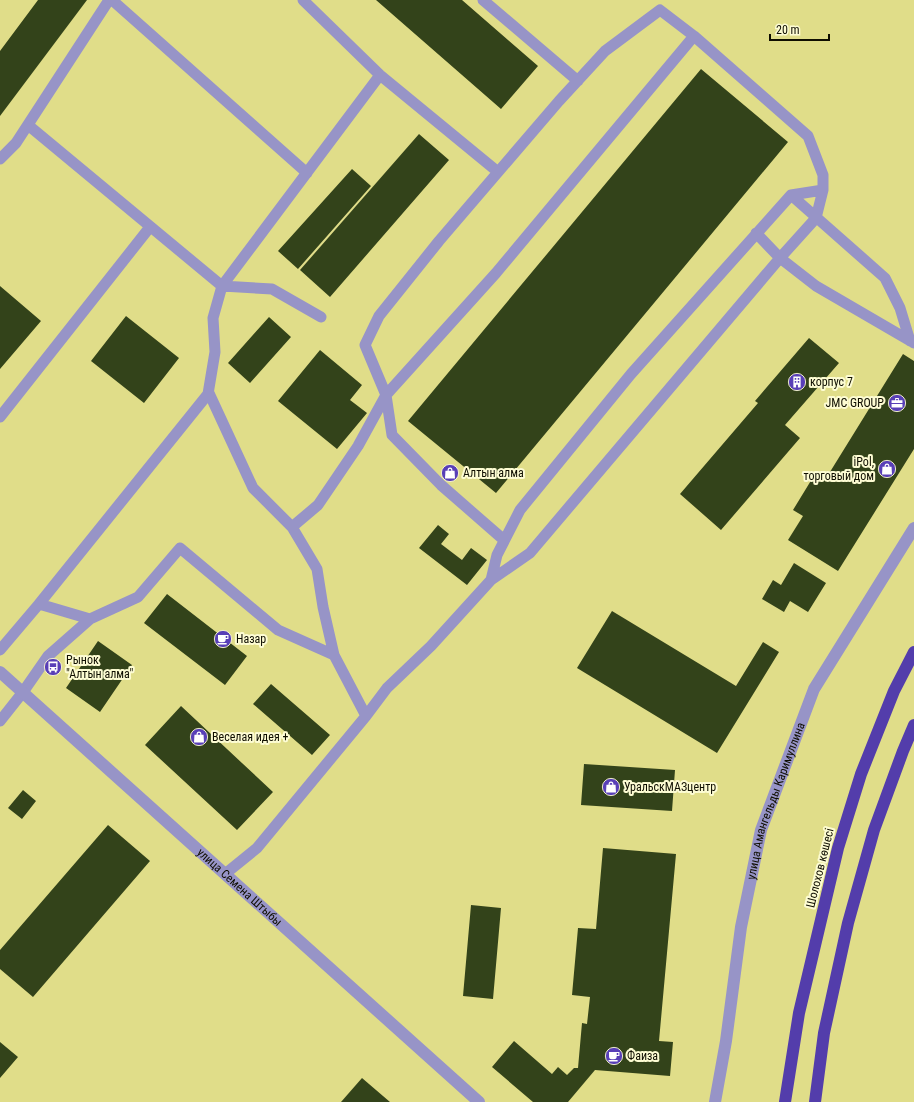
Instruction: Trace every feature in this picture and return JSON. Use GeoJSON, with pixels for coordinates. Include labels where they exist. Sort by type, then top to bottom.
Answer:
{"type":"FeatureCollection","features":[{"type":"Feature","properties":{"kind":"highway","name":"Шолохов көшесі"},"geometry":{"type":"LineString","coordinates":[[785,1102],[799,1013],[838,848],[861,774],[894,691],[914,652]]}},
{"type":"Feature","properties":{"kind":"highway"},"geometry":{"type":"LineString","coordinates":[[815,1102],[824,1033],[848,923],[874,830],[914,725]]}},
{"type":"Feature","properties":{"kind":"street","name":"улица Амангельды Каримуллина"},"geometry":{"type":"LineString","coordinates":[[715,1102],[726,1041],[741,927],[762,830],[814,689],[914,528]]}},
{"type":"Feature","properties":{"kind":"street","name":"улица Семена Штыбы"},"geometry":{"type":"LineString","coordinates":[[0,672],[478,1102]]}},
{"type":"Feature","properties":{"kind":"lane"},"geometry":{"type":"LineString","coordinates":[[0,159],[16,143],[111,0],[306,173]]}},
{"type":"Feature","properties":{"kind":"lane"},"geometry":{"type":"LineString","coordinates":[[303,0],[380,75],[498,172]]}},
{"type":"Feature","properties":{"kind":"lane"},"geometry":{"type":"LineString","coordinates":[[484,0],[578,80]]}},
{"type":"Feature","properties":{"kind":"lane"},"geometry":{"type":"LineString","coordinates":[[225,874],[257,848],[366,716],[387,688],[441,635],[491,580],[530,553],[780,258],[816,218],[823,190],[823,175],[808,136],[694,36],[660,10],[605,51],[578,80],[438,241],[379,316],[365,345],[386,395],[392,435],[440,485],[504,540]]}},
{"type":"Feature","properties":{"kind":"lane"},"geometry":{"type":"LineString","coordinates":[[292,527],[318,505],[358,446],[386,395],[496,273],[694,36]]}},
{"type":"Feature","properties":{"kind":"lane"},"geometry":{"type":"LineString","coordinates":[[0,650],[39,604],[209,393],[215,352],[213,318],[222,286],[380,75]]}},
{"type":"Feature","properties":{"kind":"lane"},"geometry":{"type":"LineString","coordinates":[[28,125],[222,286],[272,289],[321,317]]}},
{"type":"Feature","properties":{"kind":"lane"},"geometry":{"type":"LineString","coordinates":[[491,580],[497,555],[520,510],[630,374],[791,195],[823,190]]}},
{"type":"Feature","properties":{"kind":"lane"},"geometry":{"type":"LineString","coordinates":[[791,195],[885,278],[900,308],[912,342]]}},
{"type":"Feature","properties":{"kind":"lane"},"geometry":{"type":"LineString","coordinates":[[0,417],[150,227]]}},
{"type":"Feature","properties":{"kind":"lane"},"geometry":{"type":"LineString","coordinates":[[756,233],[780,258],[816,286],[912,342]]}},
{"type":"Feature","properties":{"kind":"lane"},"geometry":{"type":"LineString","coordinates":[[209,393],[253,488],[292,527],[317,569],[323,607],[334,655],[366,716]]}},
{"type":"Feature","properties":{"kind":"lane"},"geometry":{"type":"LineString","coordinates":[[0,721],[23,692],[48,656],[90,619],[138,597],[180,548],[278,630],[334,655]]}},
{"type":"Feature","properties":{"kind":"lane"},"geometry":{"type":"LineString","coordinates":[[39,604],[90,619]]}},
{"type":"Feature","properties":{"kind":"building"},"geometry":{"type":"Polygon","coordinates":[[[38,0],[87,0],[0,116],[0,51],[38,0]]]}},
{"type":"Feature","properties":{"kind":"building"},"geometry":{"type":"Polygon","coordinates":[[[376,0],[462,0],[538,66],[501,109],[376,0]]]}},
{"type":"Feature","properties":{"kind":"building"},"geometry":{"type":"Polygon","coordinates":[[[701,69],[788,142],[496,493],[408,421],[701,69]]]}},
{"type":"Feature","properties":{"kind":"building"},"geometry":{"type":"Polygon","coordinates":[[[419,134],[449,160],[330,297],[300,270],[419,134]]]}},
{"type":"Feature","properties":{"kind":"building"},"geometry":{"type":"Polygon","coordinates":[[[352,169],[371,186],[298,269],[278,251],[352,169]]]}},
{"type":"Feature","properties":{"kind":"building"},"geometry":{"type":"Polygon","coordinates":[[[0,286],[41,321],[0,369],[0,286]]]}},
{"type":"Feature","properties":{"kind":"building"},"geometry":{"type":"Polygon","coordinates":[[[126,316],[179,358],[144,403],[91,361],[126,316]]]}},
{"type":"Feature","properties":{"kind":"building"},"geometry":{"type":"Polygon","coordinates":[[[269,317],[291,337],[250,383],[228,363],[269,317]]]}},
{"type":"Feature","properties":{"kind":"building"},"geometry":{"type":"Polygon","coordinates":[[[809,338],[839,363],[785,425],[800,438],[721,530],[680,494],[758,403],[755,401],[809,338]]]}},
{"type":"Feature","properties":{"kind":"building"},"geometry":{"type":"Polygon","coordinates":[[[320,350],[362,385],[350,400],[367,413],[337,449],[278,401],[320,350]]]}},
{"type":"Feature","properties":{"kind":"building"},"geometry":{"type":"Polygon","coordinates":[[[903,354],[914,361],[914,449],[838,571],[788,540],[803,516],[793,510],[815,474],[825,480],[903,354]]]}},
{"type":"Feature","properties":{"kind":"building"},"geometry":{"type":"Polygon","coordinates":[[[438,525],[449,534],[441,544],[462,560],[471,548],[487,560],[467,585],[419,548],[438,525]]]}},
{"type":"Feature","properties":{"kind":"building"},"geometry":{"type":"Polygon","coordinates":[[[794,563],[826,583],[808,612],[790,601],[784,612],[762,599],[773,580],[781,585],[794,563]]]}},
{"type":"Feature","properties":{"kind":"building"},"geometry":{"type":"Polygon","coordinates":[[[167,594],[247,656],[225,685],[144,623],[167,594]]]}},
{"type":"Feature","properties":{"kind":"building"},"geometry":{"type":"Polygon","coordinates":[[[612,611],[736,686],[763,642],[779,652],[717,753],[577,668],[612,611]]]}},
{"type":"Feature","properties":{"kind":"building"},"geometry":{"type":"Polygon","coordinates":[[[98,641],[132,665],[100,712],[66,688],[98,641]]]}},
{"type":"Feature","properties":{"kind":"building"},"geometry":{"type":"Polygon","coordinates":[[[271,684],[330,735],[312,755],[253,704],[271,684]]]}},
{"type":"Feature","properties":{"kind":"building"},"geometry":{"type":"Polygon","coordinates":[[[181,706],[273,792],[237,830],[145,745],[181,706]]]}},
{"type":"Feature","properties":{"kind":"building"},"geometry":{"type":"Polygon","coordinates":[[[584,764],[675,770],[672,811],[581,805],[584,764]]]}},
{"type":"Feature","properties":{"kind":"building"},"geometry":{"type":"Polygon","coordinates":[[[23,790],[36,801],[22,819],[8,808],[23,790]]]}},
{"type":"Feature","properties":{"kind":"building"},"geometry":{"type":"Polygon","coordinates":[[[108,825],[150,861],[33,997],[0,969],[0,950],[108,825]]]}},
{"type":"Feature","properties":{"kind":"building"},"geometry":{"type":"Polygon","coordinates":[[[603,848],[676,854],[659,1041],[673,1042],[670,1076],[595,1070],[568,1102],[533,1102],[492,1067],[514,1041],[552,1074],[558,1067],[567,1075],[574,1068],[578,1068],[582,1023],[587,1024],[590,997],[572,995],[578,928],[596,929],[603,848]]]}},
{"type":"Feature","properties":{"kind":"building"},"geometry":{"type":"Polygon","coordinates":[[[471,905],[501,908],[493,999],[463,996],[471,905]]]}},
{"type":"Feature","properties":{"kind":"building"},"geometry":{"type":"Polygon","coordinates":[[[0,1042],[18,1057],[0,1078],[0,1042]]]}},
{"type":"Feature","properties":{"kind":"building"},"geometry":{"type":"Polygon","coordinates":[[[362,1078],[390,1102],[341,1102],[362,1078]]]}},
{"type":"Feature","properties":{"kind":"place","name":"корпус 7"},"geometry":{"type":"Point","coordinates":[797,382]}},
{"type":"Feature","properties":{"kind":"place","name":"JMC GROUP"},"geometry":{"type":"Point","coordinates":[897,403]}},
{"type":"Feature","properties":{"kind":"place","name":"iPol, торговый дом"},"geometry":{"type":"Point","coordinates":[887,469]}},
{"type":"Feature","properties":{"kind":"place","name":"Алтын алма"},"geometry":{"type":"Point","coordinates":[450,473]}},
{"type":"Feature","properties":{"kind":"place","name":"Назар"},"geometry":{"type":"Point","coordinates":[223,639]}},
{"type":"Feature","properties":{"kind":"place","name":"Рынок \"Алтын алма\""},"geometry":{"type":"Point","coordinates":[53,667]}},
{"type":"Feature","properties":{"kind":"place","name":"Веселая идея +"},"geometry":{"type":"Point","coordinates":[199,737]}},
{"type":"Feature","properties":{"kind":"place","name":"УральскМАЗцентр"},"geometry":{"type":"Point","coordinates":[611,787]}},
{"type":"Feature","properties":{"kind":"place","name":"Фаиза"},"geometry":{"type":"Point","coordinates":[614,1056]}}]}
